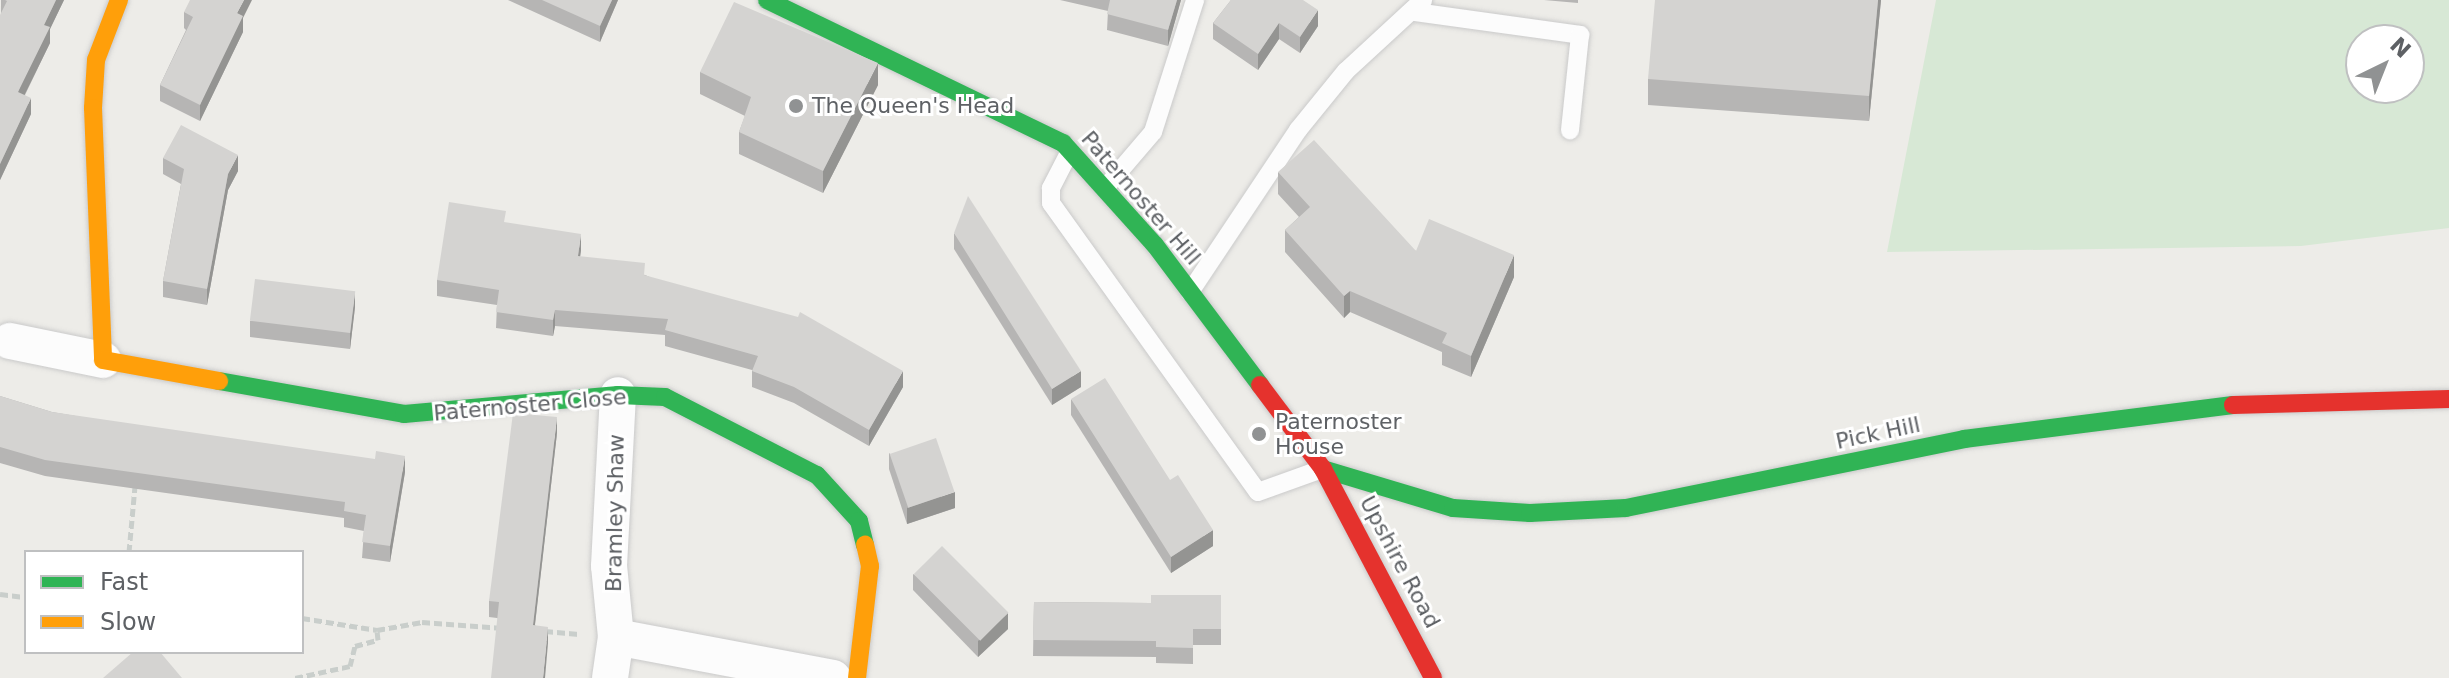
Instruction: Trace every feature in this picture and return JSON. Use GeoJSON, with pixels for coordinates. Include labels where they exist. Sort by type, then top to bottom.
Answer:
{"type":"FeatureCollection","features":[{"type":"Feature","properties":{"kind":"street"},"geometry":{"type":"LineString","coordinates":[[103,360],[93,108],[96,60],[119,0]]}},
{"type":"Feature","properties":{"kind":"street","name":"Paternoster Hill"},"geometry":{"type":"LineString","coordinates":[[767,0],[1070,151],[1106,187],[1190,292],[1323,469]]}},
{"type":"Feature","properties":{"kind":"street","name":"Paternoster Close"},"geometry":{"type":"LineString","coordinates":[[10,341],[404,414],[618,395],[665,397],[817,475],[859,521],[870,566],[857,678]]}},
{"type":"Feature","properties":{"kind":"street","name":"Bramley Shaw"},"geometry":{"type":"LineString","coordinates":[[610,678],[616,637],[609,566],[618,395]]}},
{"type":"Feature","properties":{"kind":"street","name":"Pick Hill"},"geometry":{"type":"LineString","coordinates":[[1323,469],[1453,508],[1530,513],[1626,508],[1964,439],[2266,402],[2449,399]]}},
{"type":"Feature","properties":{"kind":"street","name":"Upshire Road"},"geometry":{"type":"LineString","coordinates":[[1323,469],[1433,678]]}},
{"type":"Feature","properties":{"kind":"street"},"geometry":{"type":"LineString","coordinates":[[616,637],[833,678]]}},
{"type":"Feature","properties":{"kind":"lane"},"geometry":{"type":"LineString","coordinates":[[1106,187],[1153,132],[1195,0]]}},
{"type":"Feature","properties":{"kind":"lane"},"geometry":{"type":"LineString","coordinates":[[1190,292],[1298,130],[1346,71],[1419,6],[1580,35],[1570,130]]}},
{"type":"Feature","properties":{"kind":"lane"},"geometry":{"type":"LineString","coordinates":[[1070,151],[1051,188],[1051,203],[1258,492],[1323,469]]}},
{"type":"Feature","properties":{"kind":"path"},"geometry":{"type":"LineString","coordinates":[[129,550],[136,481]]}},
{"type":"Feature","properties":{"kind":"path"},"geometry":{"type":"LineString","coordinates":[[0,594],[24,597]]}},
{"type":"Feature","properties":{"kind":"path"},"geometry":{"type":"LineString","coordinates":[[304,618],[377,630],[422,622],[512,629]]}},
{"type":"Feature","properties":{"kind":"path"},"geometry":{"type":"LineString","coordinates":[[295,678],[350,666],[355,646],[378,640],[377,630]]}},
{"type":"Feature","properties":{"kind":"path"},"geometry":{"type":"LineString","coordinates":[[541,631],[616,637]]}},
{"type":"Feature","properties":{"kind":"green space"},"geometry":{"type":"Polygon","coordinates":[[[1936,0],[2449,0],[2449,228],[2301,246],[1887,252],[1936,0]]]}},
{"type":"Feature","properties":{"kind":"building"},"geometry":{"type":"Polygon","coordinates":[[[5,0],[56,0],[44,25],[50,27],[18,92],[31,98],[0,164],[0,15],[5,0]]]}},
{"type":"Feature","properties":{"kind":"building"},"geometry":{"type":"Polygon","coordinates":[[[190,0],[244,0],[237,13],[243,16],[200,105],[160,85],[193,17],[184,12],[190,0]]]}},
{"type":"Feature","properties":{"kind":"building"},"geometry":{"type":"Polygon","coordinates":[[[542,0],[612,0],[600,26],[542,0]]]}},
{"type":"Feature","properties":{"kind":"building"},"geometry":{"type":"Polygon","coordinates":[[[1110,0],[1177,0],[1168,30],[1107,14],[1110,0]]]}},
{"type":"Feature","properties":{"kind":"building"},"geometry":{"type":"Polygon","coordinates":[[[1231,0],[1303,0],[1318,10],[1300,37],[1279,23],[1258,54],[1213,23],[1231,0]]]}},
{"type":"Feature","properties":{"kind":"building"},"geometry":{"type":"Polygon","coordinates":[[[1655,0],[1878,0],[1869,96],[1648,79],[1655,0]]]}},
{"type":"Feature","properties":{"kind":"building","name":"The Queen's Head"},"geometry":{"type":"Polygon","coordinates":[[[734,2],[878,63],[823,171],[739,132],[751,97],[700,72],[734,2]]]}},
{"type":"Feature","properties":{"kind":"building"},"geometry":{"type":"Polygon","coordinates":[[[181,125],[238,155],[228,174],[207,289],[163,281],[184,169],[163,158],[181,125]]]}},
{"type":"Feature","properties":{"kind":"building"},"geometry":{"type":"Polygon","coordinates":[[[1314,140],[1416,251],[1429,219],[1514,255],[1471,356],[1442,343],[1447,333],[1350,291],[1344,296],[1285,230],[1310,207],[1278,172],[1314,140]]]}},
{"type":"Feature","properties":{"kind":"building"},"geometry":{"type":"Polygon","coordinates":[[[968,196],[1081,371],[1052,389],[954,233],[968,196]]]}},
{"type":"Feature","properties":{"kind":"building"},"geometry":{"type":"Polygon","coordinates":[[[449,202],[506,211],[504,222],[581,234],[578,256],[645,263],[644,275],[798,317],[800,312],[903,371],[869,430],[794,387],[752,371],[758,356],[665,330],[668,319],[555,310],[553,320],[496,312],[499,290],[437,280],[449,202]]]}},
{"type":"Feature","properties":{"kind":"building"},"geometry":{"type":"Polygon","coordinates":[[[255,279],[355,291],[350,333],[250,321],[255,279]]]}},
{"type":"Feature","properties":{"kind":"building"},"geometry":{"type":"Polygon","coordinates":[[[1105,378],[1170,480],[1178,475],[1213,530],[1171,557],[1071,399],[1105,378]]]}},
{"type":"Feature","properties":{"kind":"building"},"geometry":{"type":"Polygon","coordinates":[[[0,396],[52,412],[375,459],[376,451],[405,456],[390,546],[362,542],[366,515],[344,511],[345,502],[45,460],[0,447],[0,396]]]}},
{"type":"Feature","properties":{"kind":"building"},"geometry":{"type":"Polygon","coordinates":[[[513,413],[557,417],[533,625],[548,627],[543,678],[491,678],[499,602],[489,601],[513,413]]]}},
{"type":"Feature","properties":{"kind":"building"},"geometry":{"type":"Polygon","coordinates":[[[936,438],[955,492],[908,508],[890,454],[936,438]]]}},
{"type":"Feature","properties":{"kind":"building"},"geometry":{"type":"Polygon","coordinates":[[[942,546],[1008,612],[980,641],[914,574],[942,546]]]}},
{"type":"Feature","properties":{"kind":"building"},"geometry":{"type":"Polygon","coordinates":[[[1151,595],[1221,595],[1221,629],[1193,629],[1193,648],[1156,647],[1156,641],[1033,640],[1034,602],[1151,603],[1151,595]]]}},
{"type":"Feature","properties":{"kind":"building"},"geometry":{"type":"Polygon","coordinates":[[[131,654],[162,654],[182,678],[103,678],[131,654]]]}},
{"type":"Feature","properties":{"kind":"traffic: fast"},"geometry":{"type":"LineString","coordinates":[[767,0],[1063,143],[1155,245],[1260,385]]}},
{"type":"Feature","properties":{"kind":"traffic: fast"},"geometry":{"type":"LineString","coordinates":[[219,381],[404,414],[618,395],[665,397],[817,475],[859,521],[865,545]]}},
{"type":"Feature","properties":{"kind":"traffic: fast"},"geometry":{"type":"LineString","coordinates":[[1323,469],[1453,508],[1530,513],[1626,508],[1964,439],[2233,405]]}},
{"type":"Feature","properties":{"kind":"traffic: slow"},"geometry":{"type":"LineString","coordinates":[[119,0],[96,60],[93,108],[103,360],[219,381]]}},
{"type":"Feature","properties":{"kind":"traffic: slow"},"geometry":{"type":"LineString","coordinates":[[857,678],[870,566],[865,545]]}},
{"type":"Feature","properties":{"kind":"traffic: jam"},"geometry":{"type":"LineString","coordinates":[[1260,385],[1323,469],[1433,678]]}},
{"type":"Feature","properties":{"kind":"traffic: jam"},"geometry":{"type":"LineString","coordinates":[[2233,405],[2449,399]]}},
{"type":"Feature","properties":{"kind":"place","name":"The Queen's Head"},"geometry":{"type":"Point","coordinates":[796,106]}},
{"type":"Feature","properties":{"kind":"place","name":"Paternoster House"},"geometry":{"type":"Point","coordinates":[1259,434]}}]}
